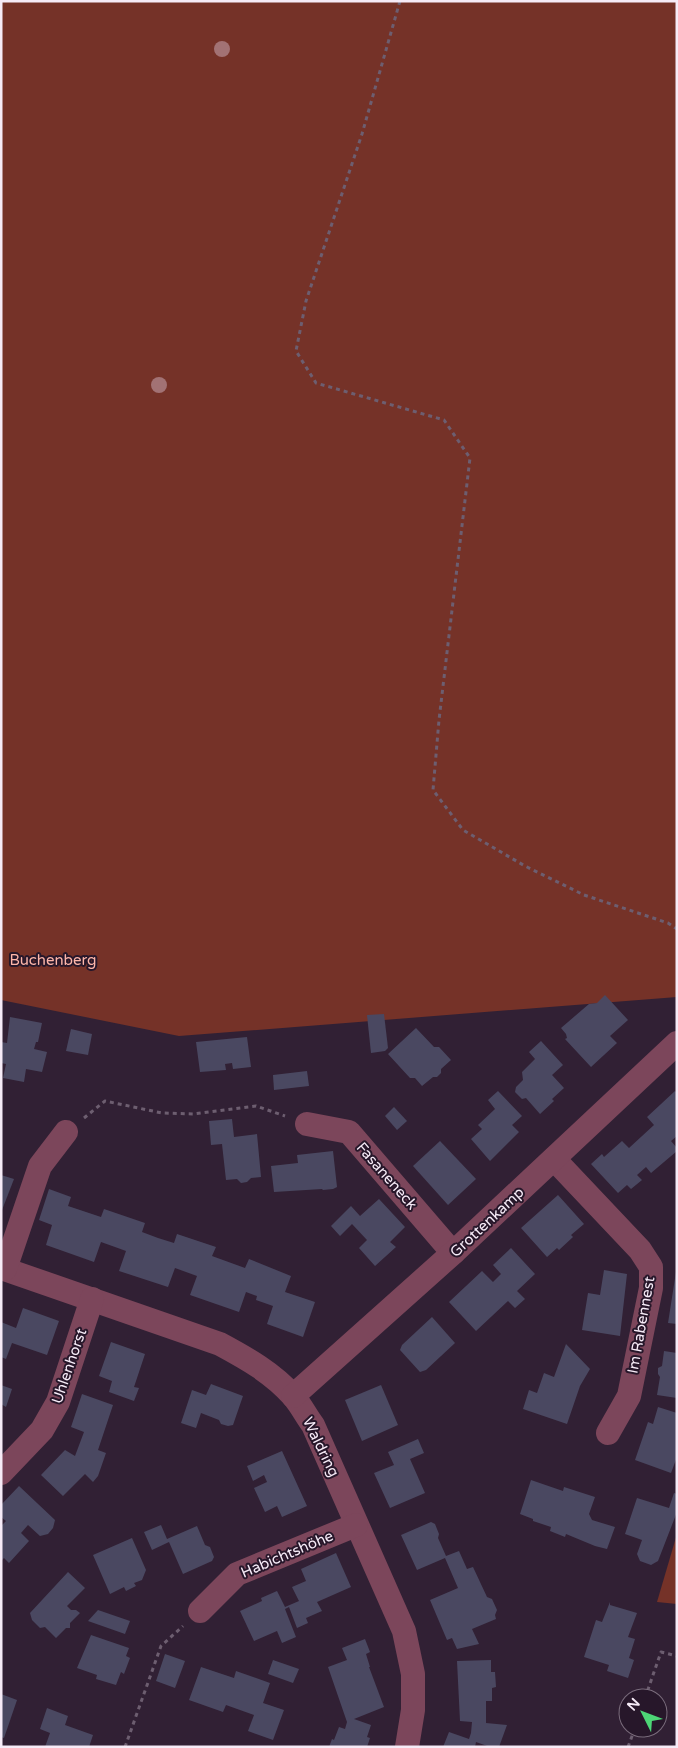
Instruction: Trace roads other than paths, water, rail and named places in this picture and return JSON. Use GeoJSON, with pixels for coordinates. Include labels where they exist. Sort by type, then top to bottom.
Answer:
{"type":"FeatureCollection","features":[{"type":"Feature","properties":{"kind":"street","name":"Grottenkamp"},"geometry":{"type":"LineString","coordinates":[[294,1396],[453,1253],[677,1043]]}},
{"type":"Feature","properties":{"kind":"street","name":"Fasaneneck"},"geometry":{"type":"LineString","coordinates":[[307,1124],[349,1132],[453,1253]]}},
{"type":"Feature","properties":{"kind":"street"},"geometry":{"type":"LineString","coordinates":[[3,1268],[40,1166],[66,1132]]}},
{"type":"Feature","properties":{"kind":"street","name":"Im Rabennest"},"geometry":{"type":"LineString","coordinates":[[554,1159],[640,1250],[651,1267],[651,1288],[628,1396],[608,1433]]}},
{"type":"Feature","properties":{"kind":"street","name":"Waldring"},"geometry":{"type":"LineString","coordinates":[[3,1268],[220,1344],[249,1360],[294,1396],[313,1425],[404,1631],[413,1674],[413,1710],[407,1747]]}},
{"type":"Feature","properties":{"kind":"street","name":"Uhlenhorst"},"geometry":{"type":"LineString","coordinates":[[1,1473],[42,1430],[58,1402],[92,1299]]}},
{"type":"Feature","properties":{"kind":"street","name":"Habichtshöhe"},"geometry":{"type":"LineString","coordinates":[[200,1611],[237,1574],[356,1525]]}},
{"type":"Feature","properties":{"kind":"park label","name":"Buchenberg"},"geometry":{"type":"Point","coordinates":[53,960]}}]}
